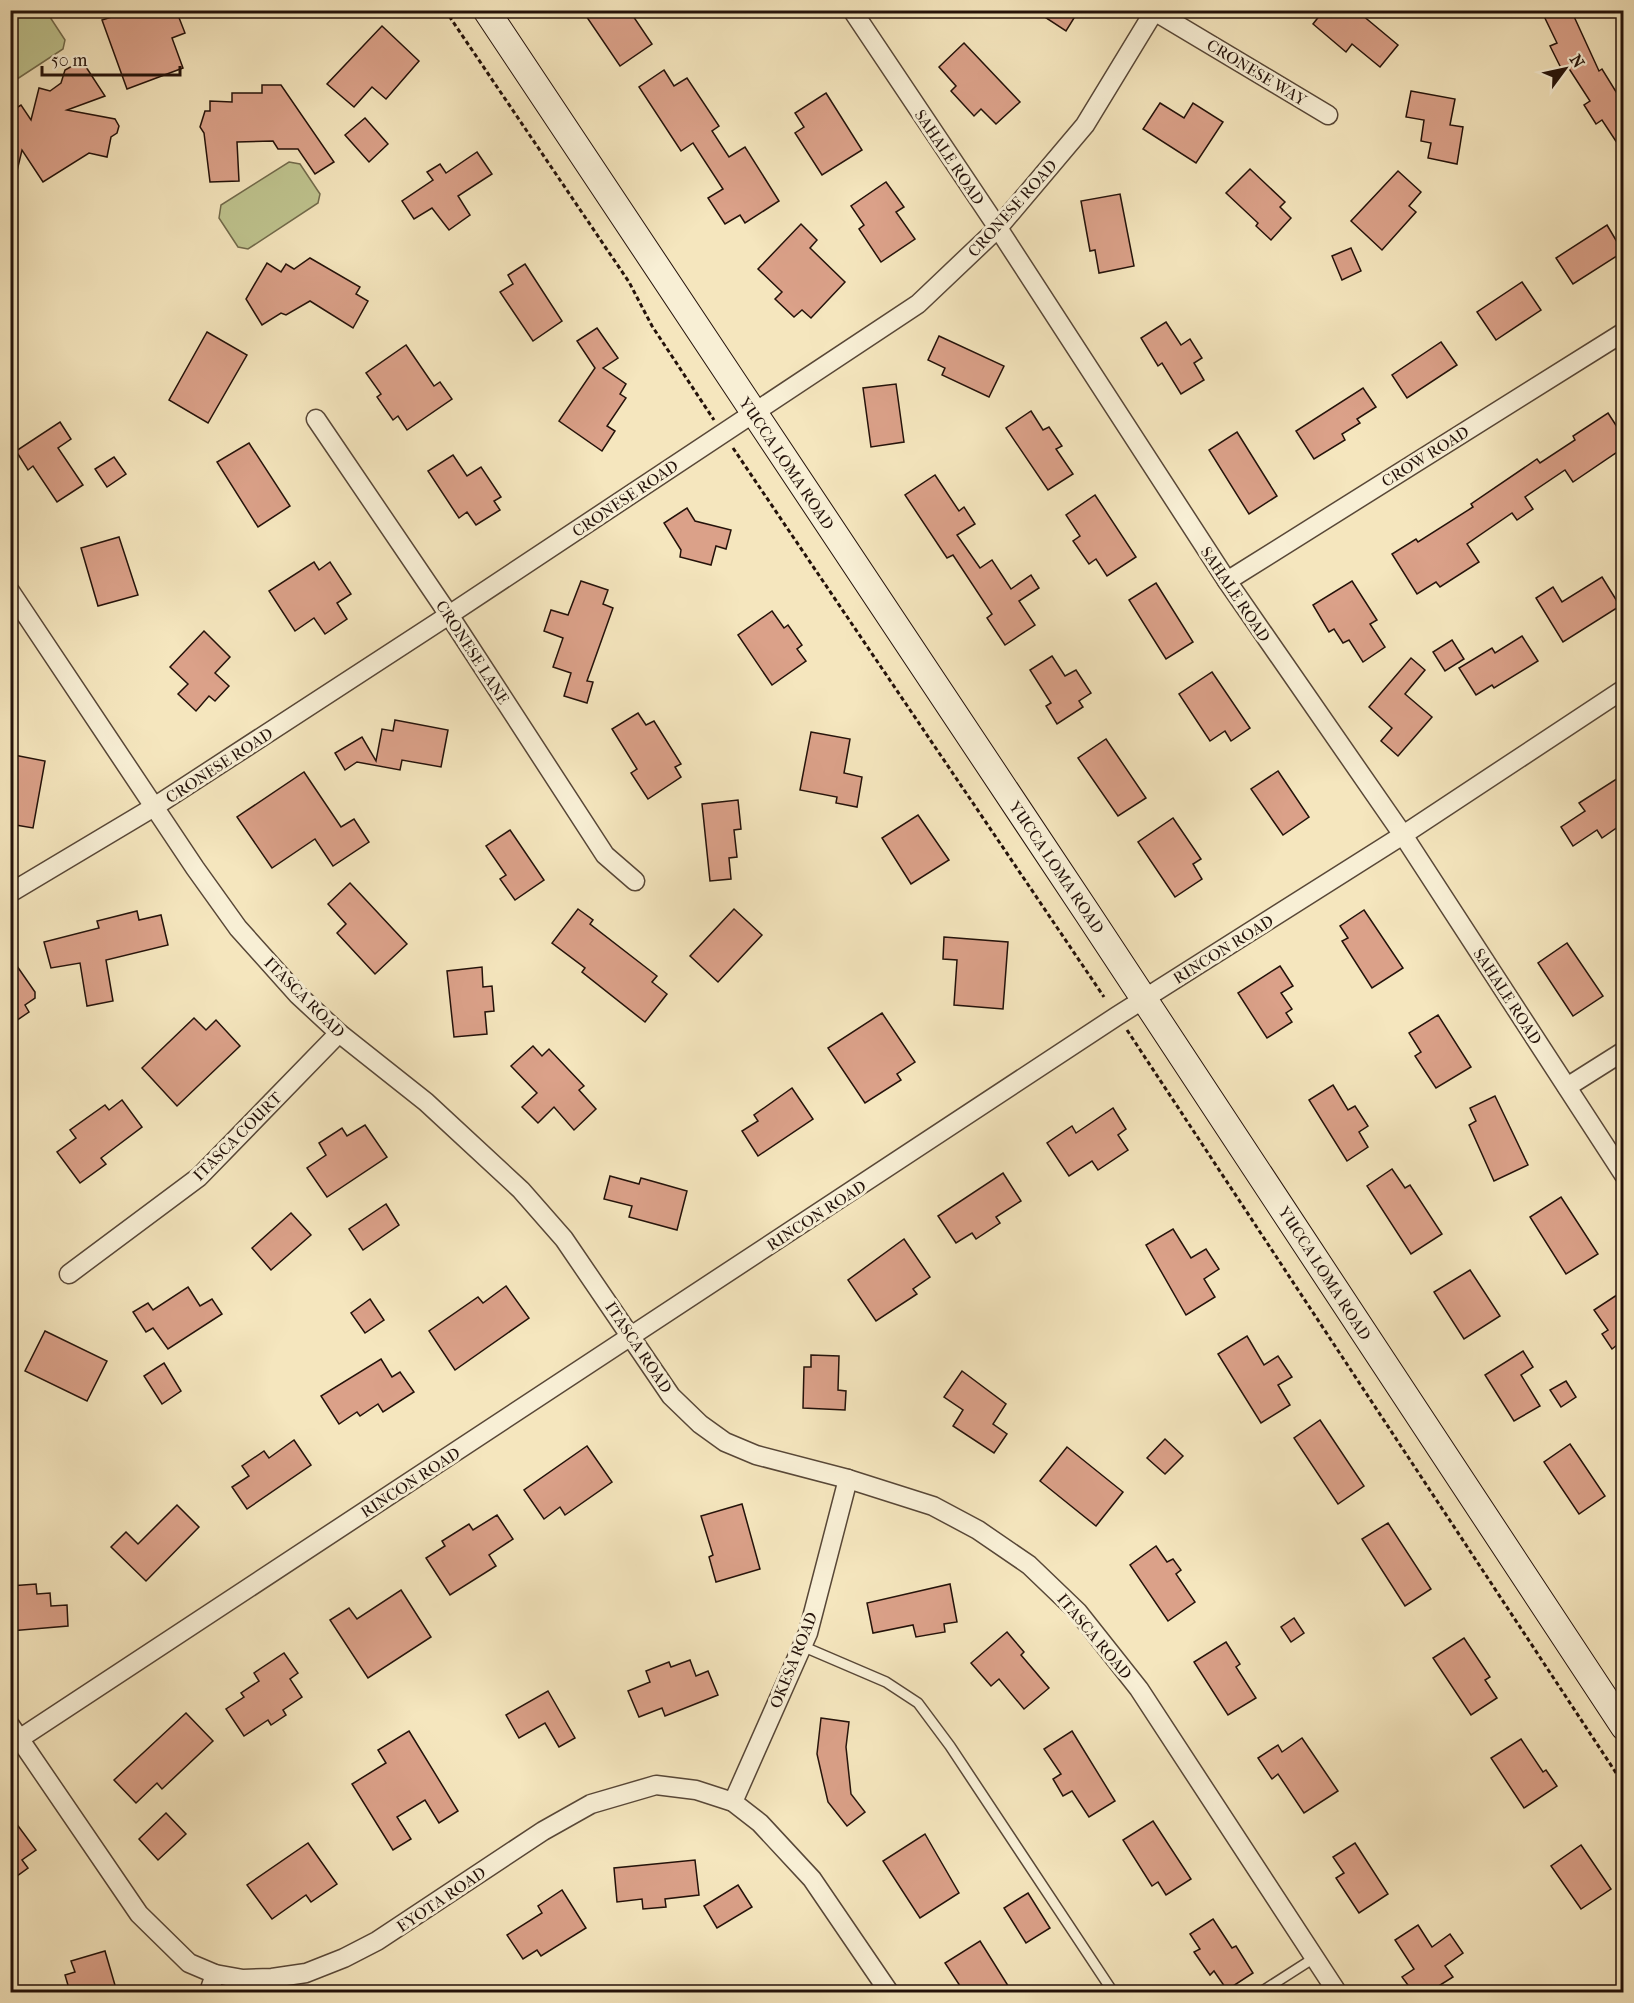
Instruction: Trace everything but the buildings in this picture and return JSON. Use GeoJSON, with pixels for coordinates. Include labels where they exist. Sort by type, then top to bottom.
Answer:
{"type":"FeatureCollection","features":[{"type":"Feature","properties":{"kind":"main road","name":"YUCCA LOMA ROAD"},"geometry":{"type":"LineString","coordinates":[[486,10],[1144,999],[1623,1727]]}},
{"type":"Feature","properties":{"kind":"street","name":"SAHALE ROAD"},"geometry":{"type":"LineString","coordinates":[[852,10],[998,228],[1227,581],[1403,835],[1623,1175]]}},
{"type":"Feature","properties":{"kind":"street","name":"CRONESE ROAD"},"geometry":{"type":"LineString","coordinates":[[10,893],[154,807],[449,615],[918,304],[998,228],[1085,125],[1155,11]]}},
{"type":"Feature","properties":{"kind":"street","name":"CRONESE WAY"},"geometry":{"type":"LineString","coordinates":[[1155,11],[1328,115]]}},
{"type":"Feature","properties":{"kind":"street","name":"CROW ROAD"},"geometry":{"type":"LineString","coordinates":[[1227,581],[1623,332]]}},
{"type":"Feature","properties":{"kind":"street","name":"CRONESE LANE"},"geometry":{"type":"LineString","coordinates":[[316,419],[449,615],[605,855],[635,881]]}},
{"type":"Feature","properties":{"kind":"street","name":"ITASCA ROAD"},"geometry":{"type":"LineString","coordinates":[[10,591],[238,928],[298,995],[339,1032],[426,1102],[521,1190],[564,1239],[671,1396],[700,1424],[725,1442],[756,1455],[848,1479],[933,1506],[978,1530],[1029,1565],[1078,1612],[1139,1689],[1337,1992]]}},
{"type":"Feature","properties":{"kind":"street","name":"RINCON ROAD"},"geometry":{"type":"LineString","coordinates":[[14,1736],[632,1336],[1144,999],[1403,835],[1623,689]]}},
{"type":"Feature","properties":{"kind":"street","name":"ITASCA COURT"},"geometry":{"type":"LineString","coordinates":[[69,1274],[199,1177],[339,1032]]}},
{"type":"Feature","properties":{"kind":"street"},"geometry":{"type":"LineString","coordinates":[[1567,1087],[1623,1051]]}},
{"type":"Feature","properties":{"kind":"street","name":"OKESA ROAD"},"geometry":{"type":"LineString","coordinates":[[733,1802],[802,1646],[848,1479]]}},
{"type":"Feature","properties":{"kind":"street","name":"EYOTA ROAD"},"geometry":{"type":"LineString","coordinates":[[14,1736],[139,1914],[189,1963],[215,1974],[243,1979],[272,1978],[306,1973],[344,1958],[377,1941],[543,1831],[591,1803],[656,1785],[696,1791],[733,1802],[767,1829],[812,1879],[889,1992]]}},
{"type":"Feature","properties":{"kind":"street"},"geometry":{"type":"LineString","coordinates":[[209,1992],[215,1974]]}},
{"type":"Feature","properties":{"kind":"lane"},"geometry":{"type":"LineString","coordinates":[[802,1646],[886,1682],[918,1703],[950,1746],[1113,1992]]}},
{"type":"Feature","properties":{"kind":"lane"},"geometry":{"type":"LineString","coordinates":[[1262,1992],[1314,1958]]}},
{"type":"Feature","properties":{"kind":"path"},"geometry":{"type":"LineString","coordinates":[[446,10],[629,282],[652,326],[715,421]]}},
{"type":"Feature","properties":{"kind":"path"},"geometry":{"type":"LineString","coordinates":[[732,446],[1104,997]]}},
{"type":"Feature","properties":{"kind":"path"},"geometry":{"type":"LineString","coordinates":[[1127,1030],[1623,1785]]}},
{"type":"Feature","properties":{"kind":"green space"},"geometry":{"type":"Polygon","coordinates":[[[30,10],[46,11],[65,40],[63,49],[11,83],[11,23],[30,10]]]}},
{"type":"Feature","properties":{"kind":"green space"},"geometry":{"type":"Polygon","coordinates":[[[289,162],[300,164],[320,194],[318,203],[248,249],[238,247],[219,218],[221,205],[289,162]]]}}]}
